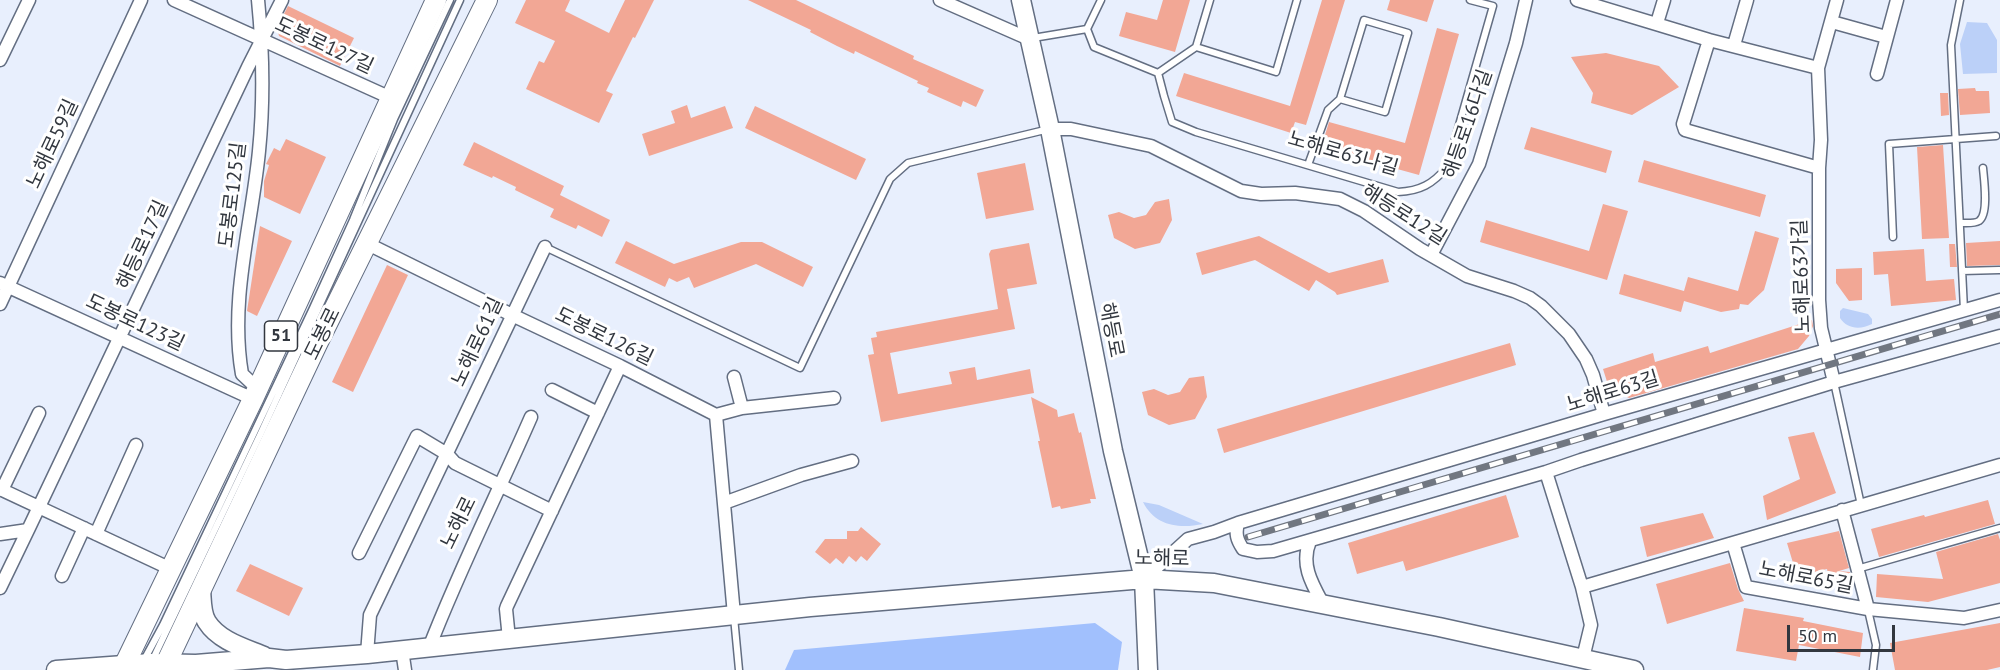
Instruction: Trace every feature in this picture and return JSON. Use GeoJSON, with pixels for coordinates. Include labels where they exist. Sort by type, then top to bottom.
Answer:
{"type":"FeatureCollection","features":[{"type":"Feature","properties":{"kind":"main road","name":"도봉로"},"geometry":{"type":"LineString","coordinates":[[144,667],[171,569],[255,394],[436,0]]}},
{"type":"Feature","properties":{"kind":"main road","name":"도봉로"},"geometry":{"type":"LineString","coordinates":[[144,667],[201,589],[317,344],[487,0]]}},
{"type":"Feature","properties":{"kind":"main road","name":"해등로"},"geometry":{"type":"LineString","coordinates":[[1021,0],[1050,129],[1113,451],[1144,579],[1148,670]]}},
{"type":"Feature","properties":{"kind":"main road","name":"노해로"},"geometry":{"type":"LineString","coordinates":[[57,670],[287,663],[734,615],[1144,579],[1214,583],[1634,670]]}},
{"type":"Feature","properties":{"kind":"main road"},"geometry":{"type":"LineString","coordinates":[[201,589],[207,621],[220,635],[231,642],[287,663]]}},
{"type":"Feature","properties":{"kind":"street"},"geometry":{"type":"LineString","coordinates":[[0,60],[29,0]]}},
{"type":"Feature","properties":{"kind":"street","name":"노해로59길"},"geometry":{"type":"LineString","coordinates":[[0,304],[4,285],[141,0]]}},
{"type":"Feature","properties":{"kind":"street","name":"도봉로127길"},"geometry":{"type":"LineString","coordinates":[[174,0],[392,98]]}},
{"type":"Feature","properties":{"kind":"street","name":"도봉로125길"},"geometry":{"type":"LineString","coordinates":[[255,394],[242,374],[238,326],[243,266],[259,152],[262,39],[258,0]]}},
{"type":"Feature","properties":{"kind":"street","name":"해등로17길"},"geometry":{"type":"LineString","coordinates":[[0,588],[282,0]]}},
{"type":"Feature","properties":{"kind":"street"},"geometry":{"type":"LineString","coordinates":[[940,0],[1029,39]]}},
{"type":"Feature","properties":{"kind":"street","name":"해등로16다길"},"geometry":{"type":"LineString","coordinates":[[1431,255],[1479,164],[1516,43],[1526,0]]}},
{"type":"Feature","properties":{"kind":"street"},"geometry":{"type":"LineString","coordinates":[[1577,0],[1708,40],[1818,69]]}},
{"type":"Feature","properties":{"kind":"street"},"geometry":{"type":"LineString","coordinates":[[1657,23],[1664,0]]}},
{"type":"Feature","properties":{"kind":"street"},"geometry":{"type":"LineString","coordinates":[[1734,45],[1747,0]]}},
{"type":"Feature","properties":{"kind":"street","name":"노해로63가길"},"geometry":{"type":"LineString","coordinates":[[1834,382],[1821,328],[1819,292],[1821,140],[1818,69],[1838,0]]}},
{"type":"Feature","properties":{"kind":"street"},"geometry":{"type":"LineString","coordinates":[[1877,74],[1897,0]]}},
{"type":"Feature","properties":{"kind":"street"},"geometry":{"type":"LineString","coordinates":[[1832,22],[1886,37]]}},
{"type":"Feature","properties":{"kind":"street"},"geometry":{"type":"LineString","coordinates":[[1708,40],[1683,124],[1685,130],[1819,168]]}},
{"type":"Feature","properties":{"kind":"street","name":"해등로12길"},"geometry":{"type":"LineString","coordinates":[[1050,129],[1071,129],[1152,146],[1241,191],[1261,194],[1295,193],[1340,199],[1364,211],[1467,276],[1530,298],[1555,318],[1587,359],[1604,414]]}},
{"type":"Feature","properties":{"kind":"street","name":"도봉로126길"},"geometry":{"type":"LineString","coordinates":[[368,244],[716,415]]}},
{"type":"Feature","properties":{"kind":"street","name":"노해로61길"},"geometry":{"type":"LineString","coordinates":[[367,654],[370,615],[545,248]]}},
{"type":"Feature","properties":{"kind":"street","name":"도봉로123길"},"geometry":{"type":"LineString","coordinates":[[4,285],[121,338],[255,394]]}},
{"type":"Feature","properties":{"kind":"street","name":"노해로63길"},"geometry":{"type":"LineString","coordinates":[[1144,579],[1188,539],[1604,414],[1964,310],[1999,302]]}},
{"type":"Feature","properties":{"kind":"street"},"geometry":{"type":"LineString","coordinates":[[1238,523],[1236,538],[1243,549],[1273,551],[1546,472],[1581,459],[1834,382],[2000,336]]}},
{"type":"Feature","properties":{"kind":"street"},"geometry":{"type":"LineString","coordinates":[[510,639],[506,609],[620,366]]}},
{"type":"Feature","properties":{"kind":"street"},"geometry":{"type":"LineString","coordinates":[[734,377],[742,408]]}},
{"type":"Feature","properties":{"kind":"street"},"geometry":{"type":"LineString","coordinates":[[552,390],[598,413]]}},
{"type":"Feature","properties":{"kind":"street"},"geometry":{"type":"LineString","coordinates":[[734,615],[716,415],[742,408],[834,398]]}},
{"type":"Feature","properties":{"kind":"street"},"geometry":{"type":"LineString","coordinates":[[39,413],[1,490],[171,569]]}},
{"type":"Feature","properties":{"kind":"street","name":"노해로"},"geometry":{"type":"LineString","coordinates":[[429,648],[448,598],[531,417]]}},
{"type":"Feature","properties":{"kind":"street"},"geometry":{"type":"LineString","coordinates":[[359,553],[417,436],[447,453],[455,463],[552,511]]}},
{"type":"Feature","properties":{"kind":"street"},"geometry":{"type":"LineString","coordinates":[[96,534],[136,445]]}},
{"type":"Feature","properties":{"kind":"street"},"geometry":{"type":"LineString","coordinates":[[724,503],[801,475],[852,461]]}},
{"type":"Feature","properties":{"kind":"street","name":"노해로65길"},"geometry":{"type":"LineString","coordinates":[[1582,587],[2000,465]]}},
{"type":"Feature","properties":{"kind":"street"},"geometry":{"type":"LineString","coordinates":[[1546,472],[1582,587],[1591,626],[1583,658]]}},
{"type":"Feature","properties":{"kind":"street","name":"노해로65길"},"geometry":{"type":"LineString","coordinates":[[1842,510],[1868,609]]}},
{"type":"Feature","properties":{"kind":"street"},"geometry":{"type":"LineString","coordinates":[[62,576],[84,528]]}},
{"type":"Feature","properties":{"kind":"street"},"geometry":{"type":"LineString","coordinates":[[0,534],[28,530]]}},
{"type":"Feature","properties":{"kind":"street"},"geometry":{"type":"LineString","coordinates":[[1310,541],[1306,553],[1307,572],[1323,604]]}},
{"type":"Feature","properties":{"kind":"street","name":"노해로65길"},"geometry":{"type":"LineString","coordinates":[[1733,543],[1746,587],[1868,609],[1964,618],[2000,610]]}},
{"type":"Feature","properties":{"kind":"street"},"geometry":{"type":"LineString","coordinates":[[402,650],[405,670]]}},
{"type":"Feature","properties":{"kind":"lane"},"geometry":{"type":"LineString","coordinates":[[144,667],[313,308],[353,220],[394,119],[450,0]]}},
{"type":"Feature","properties":{"kind":"lane"},"geometry":{"type":"LineString","coordinates":[[144,667],[266,422],[460,0]]}},
{"type":"Feature","properties":{"kind":"lane"},"geometry":{"type":"LineString","coordinates":[[1101,0],[1087,29],[1094,47],[1158,73],[1196,47],[1210,0]]}},
{"type":"Feature","properties":{"kind":"lane"},"geometry":{"type":"LineString","coordinates":[[1196,47],[1276,72],[1298,0]]}},
{"type":"Feature","properties":{"kind":"lane","name":"노해로63나길"},"geometry":{"type":"LineString","coordinates":[[1158,73],[1173,122],[1196,132],[1398,192],[1413,191],[1436,180],[1447,167],[1493,6],[1470,0]]}},
{"type":"Feature","properties":{"kind":"lane"},"geometry":{"type":"LineString","coordinates":[[1960,0],[1951,45],[1964,310]]}},
{"type":"Feature","properties":{"kind":"lane"},"geometry":{"type":"LineString","coordinates":[[1308,165],[1328,110],[1340,99],[1364,20],[1408,33],[1385,112],[1340,99]]}},
{"type":"Feature","properties":{"kind":"lane"},"geometry":{"type":"LineString","coordinates":[[1029,39],[1087,29]]}},
{"type":"Feature","properties":{"kind":"lane"},"geometry":{"type":"LineString","coordinates":[[545,248],[800,368],[890,178],[908,163],[1050,129]]}},
{"type":"Feature","properties":{"kind":"lane"},"geometry":{"type":"LineString","coordinates":[[1893,237],[1889,144],[1996,136]]}},
{"type":"Feature","properties":{"kind":"lane"},"geometry":{"type":"LineString","coordinates":[[1960,223],[1980,220],[1985,213],[1983,168]]}},
{"type":"Feature","properties":{"kind":"lane"},"geometry":{"type":"LineString","coordinates":[[1962,271],[1999,270]]}},
{"type":"Feature","properties":{"kind":"lane"},"geometry":{"type":"LineString","coordinates":[[1834,382],[1861,505]]}},
{"type":"Feature","properties":{"kind":"lane","name":"노해로65길"},"geometry":{"type":"LineString","coordinates":[[1857,569],[2000,528]]}},
{"type":"Feature","properties":{"kind":"lane"},"geometry":{"type":"LineString","coordinates":[[1868,609],[1876,645],[1873,670]]}},
{"type":"Feature","properties":{"kind":"lane"},"geometry":{"type":"LineString","coordinates":[[734,615],[739,670]]}},
{"type":"Feature","properties":{"kind":"shaded area"},"geometry":{"type":"Polygon","coordinates":[[[1967,22],[1987,23],[1997,40],[1997,73],[1963,74],[1960,44],[1967,22]]]}},
{"type":"Feature","properties":{"kind":"shaded area"},"geometry":{"type":"Polygon","coordinates":[[[1843,308],[1868,314],[1872,319],[1872,324],[1858,328],[1846,324],[1840,318],[1840,311],[1843,308]]]}},
{"type":"Feature","properties":{"kind":"shaded area"},"geometry":{"type":"Polygon","coordinates":[[[1143,502],[1159,505],[1203,524],[1177,526],[1168,524],[1154,516],[1143,502]]]}},
{"type":"Feature","properties":{"kind":"shaded area"},"geometry":{"type":"Polygon","coordinates":[[[1095,623],[1122,642],[1118,670],[785,670],[794,650],[1095,623]]]}},
{"type":"Feature","properties":{"kind":"building"},"geometry":{"type":"Polygon","coordinates":[[[526,0],[570,0],[565,11],[609,33],[625,0],[654,0],[606,91],[613,94],[599,123],[526,89],[539,61],[544,63],[555,41],[515,23],[526,0]]]}},
{"type":"Feature","properties":{"kind":"building"},"geometry":{"type":"Polygon","coordinates":[[[748,0],[796,0],[914,56],[913,59],[984,90],[976,107],[963,101],[961,107],[927,92],[929,88],[917,83],[918,81],[855,51],[854,54],[837,46],[810,32],[811,30],[748,0]]]}},
{"type":"Feature","properties":{"kind":"building"},"geometry":{"type":"Polygon","coordinates":[[[1163,0],[1190,0],[1175,52],[1119,36],[1126,12],[1157,20],[1163,0]]]}},
{"type":"Feature","properties":{"kind":"building"},"geometry":{"type":"Polygon","coordinates":[[[1322,0],[1345,0],[1306,125],[1295,122],[1291,133],[1176,96],[1184,73],[1290,106],[1322,0]]]}},
{"type":"Feature","properties":{"kind":"building"},"geometry":{"type":"Polygon","coordinates":[[[1390,0],[1434,0],[1427,22],[1387,10],[1390,0]]]}},
{"type":"Feature","properties":{"kind":"building"},"geometry":{"type":"Polygon","coordinates":[[[288,6],[354,38],[340,66],[279,36],[277,28],[288,6]]]}},
{"type":"Feature","properties":{"kind":"building"},"geometry":{"type":"Polygon","coordinates":[[[1437,28],[1459,34],[1419,175],[1321,148],[1329,122],[1405,143],[1437,28]]]}},
{"type":"Feature","properties":{"kind":"building"},"geometry":{"type":"Polygon","coordinates":[[[1606,53],[1659,66],[1679,87],[1632,115],[1591,103],[1593,93],[1571,57],[1606,53]]]}},
{"type":"Feature","properties":{"kind":"building"},"geometry":{"type":"Polygon","coordinates":[[[1975,88],[1976,91],[1989,91],[1990,113],[1960,115],[1958,89],[1975,88]]]}},
{"type":"Feature","properties":{"kind":"building"},"geometry":{"type":"Polygon","coordinates":[[[1940,93],[1948,93],[1949,115],[1941,116],[1940,93]]]}},
{"type":"Feature","properties":{"kind":"building"},"geometry":{"type":"Polygon","coordinates":[[[687,105],[691,118],[725,106],[733,128],[649,156],[642,134],[675,123],[671,111],[687,105]]]}},
{"type":"Feature","properties":{"kind":"building"},"geometry":{"type":"Polygon","coordinates":[[[755,106],[866,159],[856,180],[745,128],[755,106]]]}},
{"type":"Feature","properties":{"kind":"building"},"geometry":{"type":"Polygon","coordinates":[[[1531,127],[1612,151],[1606,173],[1524,149],[1531,127]]]}},
{"type":"Feature","properties":{"kind":"building"},"geometry":{"type":"Polygon","coordinates":[[[286,139],[326,157],[300,214],[264,197],[264,181],[269,165],[266,164],[274,148],[280,151],[286,139]]]}},
{"type":"Feature","properties":{"kind":"building"},"geometry":{"type":"Polygon","coordinates":[[[474,142],[564,186],[560,195],[610,220],[602,237],[578,225],[576,229],[550,217],[554,209],[515,190],[516,187],[463,165],[474,142]]]}},
{"type":"Feature","properties":{"kind":"building"},"geometry":{"type":"Polygon","coordinates":[[[1943,145],[1949,238],[1922,239],[1917,147],[1943,145]]]}},
{"type":"Feature","properties":{"kind":"building"},"geometry":{"type":"Polygon","coordinates":[[[1644,160],[1766,195],[1760,217],[1638,182],[1644,160]]]}},
{"type":"Feature","properties":{"kind":"building"},"geometry":{"type":"Polygon","coordinates":[[[1025,163],[1034,210],[986,219],[977,173],[1025,163]]]}},
{"type":"Feature","properties":{"kind":"building"},"geometry":{"type":"Polygon","coordinates":[[[1169,199],[1172,220],[1160,243],[1135,249],[1114,238],[1108,215],[1119,212],[1134,218],[1146,215],[1155,202],[1169,199]]]}},
{"type":"Feature","properties":{"kind":"building"},"geometry":{"type":"Polygon","coordinates":[[[1603,204],[1628,211],[1607,280],[1480,242],[1486,220],[1589,251],[1603,204]]]}},
{"type":"Feature","properties":{"kind":"building"},"geometry":{"type":"Polygon","coordinates":[[[260,226],[292,241],[257,316],[247,311],[260,226]]]}},
{"type":"Feature","properties":{"kind":"building"},"geometry":{"type":"Polygon","coordinates":[[[1755,231],[1779,238],[1764,290],[1748,305],[1740,304],[1739,309],[1721,312],[1684,301],[1681,312],[1619,294],[1624,274],[1684,291],[1688,277],[1738,291],[1755,231]]]}},
{"type":"Feature","properties":{"kind":"building"},"geometry":{"type":"Polygon","coordinates":[[[1259,236],[1329,273],[1383,259],[1389,282],[1337,295],[1316,280],[1309,291],[1255,260],[1202,275],[1196,253],[1259,236]]]}},
{"type":"Feature","properties":{"kind":"building"},"geometry":{"type":"Polygon","coordinates":[[[626,241],[674,264],[741,242],[762,242],[813,267],[803,287],[756,264],[694,288],[689,277],[677,282],[669,278],[665,287],[615,263],[626,241]]]}},
{"type":"Feature","properties":{"kind":"building"},"geometry":{"type":"Polygon","coordinates":[[[2000,241],[2000,265],[1967,266],[1966,243],[2000,241]]]}},
{"type":"Feature","properties":{"kind":"building"},"geometry":{"type":"Polygon","coordinates":[[[1029,243],[1037,284],[1007,289],[1015,329],[890,353],[898,394],[952,384],[949,372],[975,367],[977,380],[1030,369],[1034,393],[881,422],[868,355],[874,354],[871,338],[877,337],[876,332],[998,309],[989,254],[991,250],[1029,243]]]}},
{"type":"Feature","properties":{"kind":"building"},"geometry":{"type":"Polygon","coordinates":[[[1949,244],[1955,244],[1957,267],[1950,267],[1949,244]]]}},
{"type":"Feature","properties":{"kind":"building"},"geometry":{"type":"Polygon","coordinates":[[[1924,249],[1926,281],[1954,279],[1956,300],[1891,306],[1888,274],[1874,275],[1873,252],[1924,249]]]}},
{"type":"Feature","properties":{"kind":"building"},"geometry":{"type":"Polygon","coordinates":[[[387,265],[408,275],[353,392],[332,382],[387,265]]]}},
{"type":"Feature","properties":{"kind":"building"},"geometry":{"type":"Polygon","coordinates":[[[1862,268],[1862,300],[1849,301],[1836,283],[1836,269],[1862,268]]]}},
{"type":"Feature","properties":{"kind":"building"},"geometry":{"type":"Polygon","coordinates":[[[1812,320],[1813,326],[1809,336],[1798,349],[1629,398],[1609,388],[1603,369],[1653,353],[1655,362],[1708,346],[1710,353],[1812,320]]]}},
{"type":"Feature","properties":{"kind":"building"},"geometry":{"type":"Polygon","coordinates":[[[1510,343],[1516,365],[1224,453],[1217,429],[1510,343]]]}},
{"type":"Feature","properties":{"kind":"building"},"geometry":{"type":"Polygon","coordinates":[[[1204,376],[1207,397],[1195,419],[1169,425],[1148,415],[1142,392],[1154,389],[1168,395],[1180,392],[1189,378],[1204,376]]]}},
{"type":"Feature","properties":{"kind":"building"},"geometry":{"type":"Polygon","coordinates":[[[1031,397],[1057,410],[1058,417],[1074,413],[1079,433],[1081,432],[1096,499],[1090,499],[1091,503],[1061,509],[1060,506],[1052,508],[1031,397]]]}},
{"type":"Feature","properties":{"kind":"building"},"geometry":{"type":"Polygon","coordinates":[[[1814,432],[1836,493],[1767,520],[1763,496],[1800,479],[1788,437],[1814,432]]]}},
{"type":"Feature","properties":{"kind":"building"},"geometry":{"type":"Polygon","coordinates":[[[1506,495],[1519,537],[1406,571],[1403,561],[1357,574],[1348,543],[1506,495]]]}},
{"type":"Feature","properties":{"kind":"building"},"geometry":{"type":"Polygon","coordinates":[[[1988,500],[1995,524],[1879,557],[1871,529],[1988,500]]]}},
{"type":"Feature","properties":{"kind":"building"},"geometry":{"type":"Polygon","coordinates":[[[1703,513],[1714,538],[1647,557],[1640,527],[1703,513]]]}},
{"type":"Feature","properties":{"kind":"building"},"geometry":{"type":"Polygon","coordinates":[[[861,527],[881,544],[867,561],[861,556],[856,562],[849,556],[843,564],[836,558],[830,564],[815,552],[825,539],[847,539],[847,531],[858,531],[861,527]]]}},
{"type":"Feature","properties":{"kind":"building"},"geometry":{"type":"Polygon","coordinates":[[[1839,531],[1849,568],[1839,571],[1850,572],[1851,578],[1830,583],[1827,569],[1797,576],[1787,543],[1839,531]]]}},
{"type":"Feature","properties":{"kind":"building"},"geometry":{"type":"Polygon","coordinates":[[[1998,534],[2000,583],[1928,602],[1876,597],[1877,574],[1943,579],[1936,552],[1998,534]]]}},
{"type":"Feature","properties":{"kind":"building"},"geometry":{"type":"Polygon","coordinates":[[[1730,563],[1744,601],[1667,624],[1656,584],[1730,563]]]}},
{"type":"Feature","properties":{"kind":"building"},"geometry":{"type":"Polygon","coordinates":[[[250,564],[303,588],[289,616],[236,591],[250,564]]]}},
{"type":"Feature","properties":{"kind":"building"},"geometry":{"type":"Polygon","coordinates":[[[1744,608],[1804,618],[1803,621],[1863,633],[1860,657],[1799,645],[1796,661],[1736,651],[1744,608]]]}},
{"type":"Feature","properties":{"kind":"building"},"geometry":{"type":"Polygon","coordinates":[[[2000,623],[2000,667],[1987,670],[1895,670],[1890,643],[2000,623]]]}},
{"type":"Feature","properties":{"kind":"railway"},"geometry":{"type":"LineString","coordinates":[[1248,537],[2000,314]]}}]}
